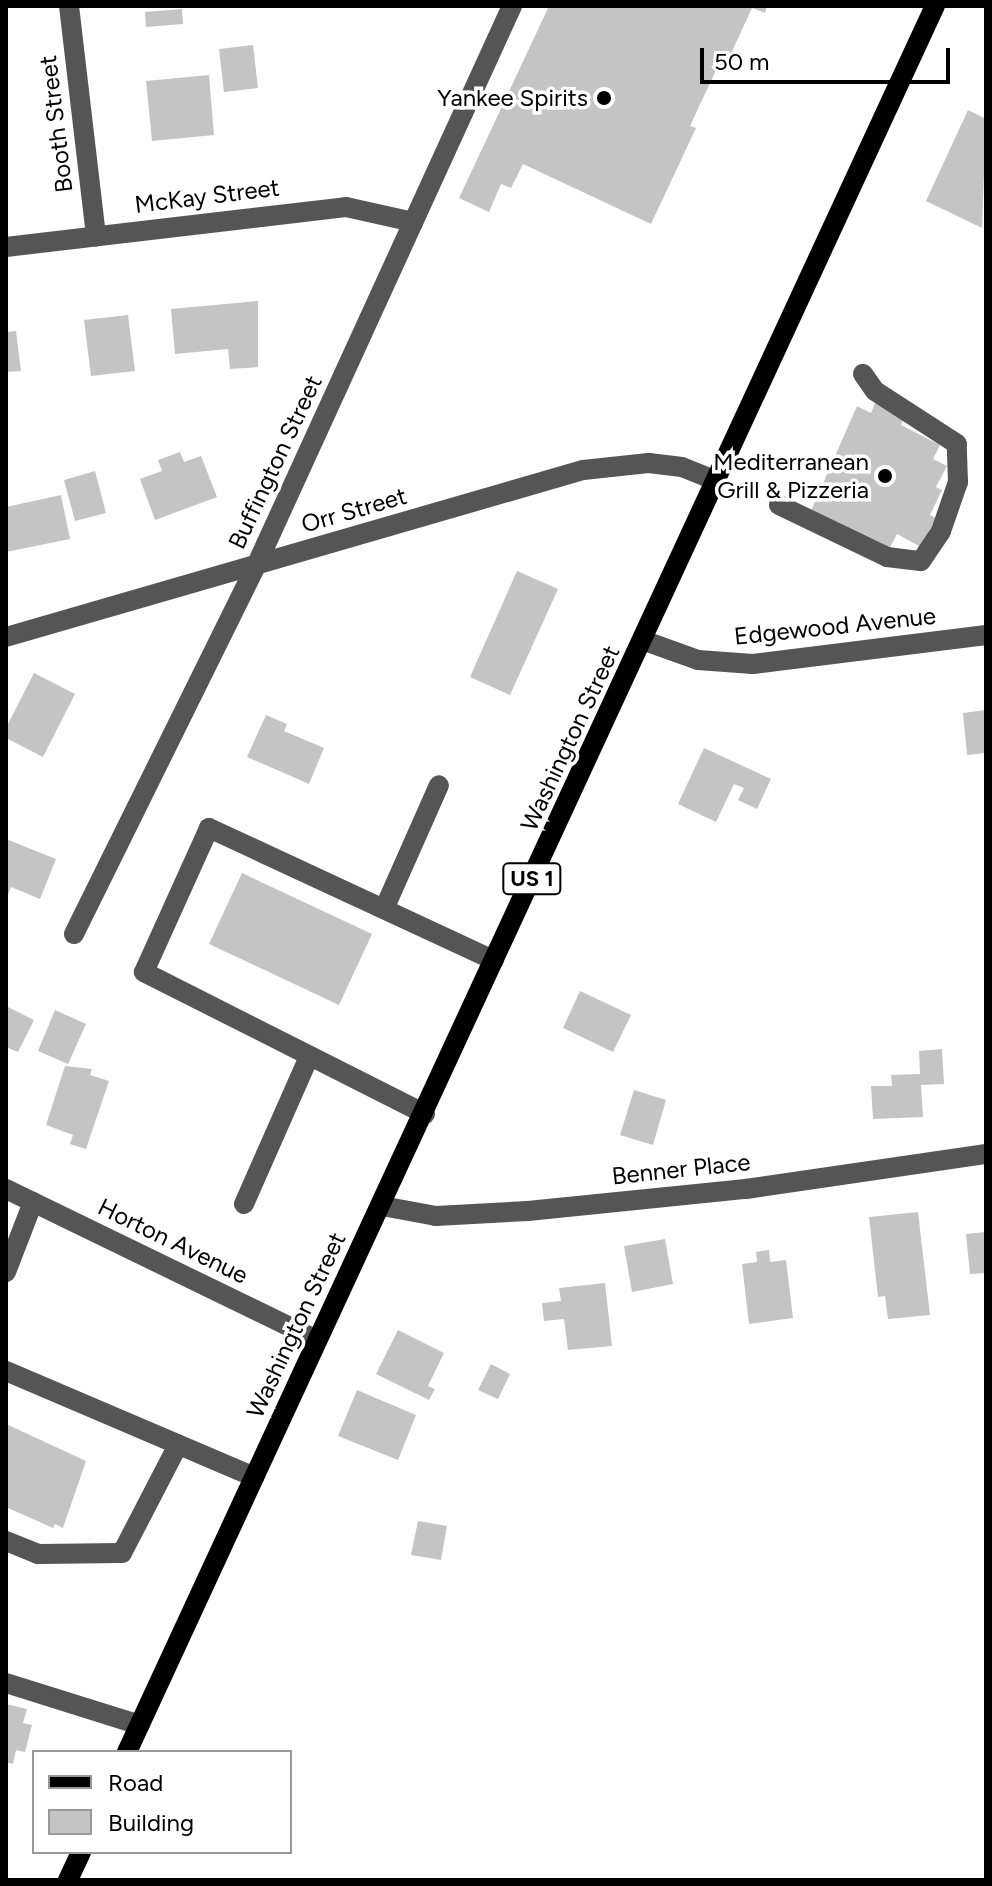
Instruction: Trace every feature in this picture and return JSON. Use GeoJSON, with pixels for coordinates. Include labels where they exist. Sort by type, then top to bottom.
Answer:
{"type":"FeatureCollection","features":[{"type":"Feature","properties":{"kind":"main road","name":"Washington Street"},"geometry":{"type":"LineString","coordinates":[[128,1750],[645,641],[935,6]]}},
{"type":"Feature","properties":{"kind":"main road"},"geometry":{"type":"LineString","coordinates":[[68,1880],[80,1854]]}},
{"type":"Feature","properties":{"kind":"street","name":"Booth Street"},"geometry":{"type":"LineString","coordinates":[[69,6],[96,236]]}},
{"type":"Feature","properties":{"kind":"street","name":"Buffington Street"},"geometry":{"type":"LineString","coordinates":[[74,934],[256,566],[512,6]]}},
{"type":"Feature","properties":{"kind":"street","name":"McKay Street"},"geometry":{"type":"LineString","coordinates":[[6,247],[346,207],[413,222]]}},
{"type":"Feature","properties":{"kind":"street"},"geometry":{"type":"LineString","coordinates":[[779,505],[887,557],[921,561],[941,531],[958,482],[957,444],[875,391],[863,374]]}},
{"type":"Feature","properties":{"kind":"street","name":"Orr Street"},"geometry":{"type":"LineString","coordinates":[[6,637],[583,470],[649,463],[682,467],[717,481]]}},
{"type":"Feature","properties":{"kind":"street","name":"Edgewood Avenue"},"geometry":{"type":"LineString","coordinates":[[645,641],[698,660],[753,664],[986,635]]}},
{"type":"Feature","properties":{"kind":"street"},"geometry":{"type":"LineString","coordinates":[[385,907],[439,785]]}},
{"type":"Feature","properties":{"kind":"street"},"geometry":{"type":"LineString","coordinates":[[425,1114],[308,1059],[144,972],[209,828],[494,960]]}},
{"type":"Feature","properties":{"kind":"street"},"geometry":{"type":"LineString","coordinates":[[244,1204],[308,1059]]}},
{"type":"Feature","properties":{"kind":"street","name":"Benner Place"},"geometry":{"type":"LineString","coordinates":[[382,1206],[436,1216],[528,1211],[746,1189],[986,1154]]}},
{"type":"Feature","properties":{"kind":"street","name":"Horton Avenue"},"geometry":{"type":"LineString","coordinates":[[6,1189],[317,1340]]}},
{"type":"Feature","properties":{"kind":"street"},"geometry":{"type":"LineString","coordinates":[[6,1272],[33,1202]]}},
{"type":"Feature","properties":{"kind":"street"},"geometry":{"type":"LineString","coordinates":[[6,1371],[254,1477]]}},
{"type":"Feature","properties":{"kind":"street"},"geometry":{"type":"LineString","coordinates":[[6,1541],[38,1554],[122,1553],[178,1445]]}},
{"type":"Feature","properties":{"kind":"street"},"geometry":{"type":"LineString","coordinates":[[6,1683],[140,1725]]}},
{"type":"Feature","properties":{"kind":"building","name":"Yankee Spirits"},"geometry":{"type":"Polygon","coordinates":[[[549,6],[767,6],[765,13],[752,8],[723,71],[717,68],[690,126],[696,128],[651,224],[523,164],[511,188],[501,184],[489,212],[459,198],[549,6]]]}},
{"type":"Feature","properties":{"kind":"building"},"geometry":{"type":"Polygon","coordinates":[[[182,9],[183,24],[146,27],[145,12],[182,9]]]}},
{"type":"Feature","properties":{"kind":"building"},"geometry":{"type":"Polygon","coordinates":[[[253,45],[258,88],[224,92],[219,49],[253,45]]]}},
{"type":"Feature","properties":{"kind":"building"},"geometry":{"type":"Polygon","coordinates":[[[209,75],[214,135],[152,141],[146,81],[209,75]]]}},
{"type":"Feature","properties":{"kind":"building"},"geometry":{"type":"Polygon","coordinates":[[[968,110],[986,119],[982,228],[926,201],[968,110]]]}},
{"type":"Feature","properties":{"kind":"building"},"geometry":{"type":"Polygon","coordinates":[[[258,301],[258,367],[230,369],[228,349],[175,354],[171,309],[258,301]]]}},
{"type":"Feature","properties":{"kind":"building"},"geometry":{"type":"Polygon","coordinates":[[[128,315],[135,371],[91,376],[84,320],[128,315]]]}},
{"type":"Feature","properties":{"kind":"building"},"geometry":{"type":"Polygon","coordinates":[[[16,331],[21,371],[6,372],[6,332],[16,331]]]}},
{"type":"Feature","properties":{"kind":"building","name":"Mediterranean Grill & Pizzeria"},"geometry":{"type":"Polygon","coordinates":[[[875,403],[904,418],[901,425],[940,445],[933,459],[947,466],[936,487],[942,490],[930,515],[936,518],[921,547],[897,534],[887,553],[810,513],[857,406],[871,413],[875,403]]]}},
{"type":"Feature","properties":{"kind":"building"},"geometry":{"type":"Polygon","coordinates":[[[180,452],[184,462],[201,456],[217,497],[155,520],[140,479],[162,471],[158,460],[180,452]]]}},
{"type":"Feature","properties":{"kind":"building"},"geometry":{"type":"Polygon","coordinates":[[[95,471],[106,513],[75,521],[64,480],[95,471]]]}},
{"type":"Feature","properties":{"kind":"building"},"geometry":{"type":"Polygon","coordinates":[[[61,495],[70,539],[6,552],[6,507],[61,495]]]}},
{"type":"Feature","properties":{"kind":"building"},"geometry":{"type":"Polygon","coordinates":[[[517,571],[558,589],[510,695],[470,677],[517,571]]]}},
{"type":"Feature","properties":{"kind":"building"},"geometry":{"type":"Polygon","coordinates":[[[34,673],[75,694],[43,757],[6,738],[6,728],[34,673]]]}},
{"type":"Feature","properties":{"kind":"building"},"geometry":{"type":"Polygon","coordinates":[[[986,710],[986,753],[967,755],[963,713],[986,710]]]}},
{"type":"Feature","properties":{"kind":"building"},"geometry":{"type":"Polygon","coordinates":[[[266,715],[287,724],[284,731],[324,748],[309,784],[247,757],[266,715]]]}},
{"type":"Feature","properties":{"kind":"building"},"geometry":{"type":"Polygon","coordinates":[[[704,748],[771,779],[757,809],[738,800],[744,788],[734,784],[716,822],[678,804],[704,748]]]}},
{"type":"Feature","properties":{"kind":"building"},"geometry":{"type":"Polygon","coordinates":[[[6,839],[56,859],[40,899],[11,887],[6,900],[6,839]]]}},
{"type":"Feature","properties":{"kind":"building"},"geometry":{"type":"Polygon","coordinates":[[[242,873],[372,934],[339,1005],[209,944],[242,873]]]}},
{"type":"Feature","properties":{"kind":"building"},"geometry":{"type":"Polygon","coordinates":[[[580,991],[631,1015],[613,1052],[563,1028],[580,991]]]}},
{"type":"Feature","properties":{"kind":"building"},"geometry":{"type":"Polygon","coordinates":[[[6,1006],[34,1020],[18,1052],[6,1047],[6,1006]]]}},
{"type":"Feature","properties":{"kind":"building"},"geometry":{"type":"Polygon","coordinates":[[[55,1010],[86,1024],[68,1064],[38,1051],[55,1010]]]}},
{"type":"Feature","properties":{"kind":"building"},"geometry":{"type":"Polygon","coordinates":[[[942,1049],[944,1084],[921,1085],[923,1117],[873,1119],[871,1086],[892,1086],[891,1075],[920,1074],[919,1051],[942,1049]]]}},
{"type":"Feature","properties":{"kind":"building"},"geometry":{"type":"Polygon","coordinates":[[[65,1066],[92,1069],[90,1075],[109,1081],[86,1149],[70,1144],[73,1135],[46,1125],[65,1066]]]}},
{"type":"Feature","properties":{"kind":"building"},"geometry":{"type":"Polygon","coordinates":[[[634,1090],[666,1100],[653,1145],[620,1135],[634,1090]]]}},
{"type":"Feature","properties":{"kind":"building"},"geometry":{"type":"Polygon","coordinates":[[[918,1212],[930,1315],[888,1319],[885,1296],[878,1297],[869,1217],[918,1212]]]}},
{"type":"Feature","properties":{"kind":"building"},"geometry":{"type":"Polygon","coordinates":[[[986,1232],[986,1273],[970,1274],[966,1234],[986,1232]]]}},
{"type":"Feature","properties":{"kind":"building"},"geometry":{"type":"Polygon","coordinates":[[[665,1239],[673,1284],[632,1292],[624,1246],[665,1239]]]}},
{"type":"Feature","properties":{"kind":"building"},"geometry":{"type":"Polygon","coordinates":[[[769,1250],[770,1262],[786,1260],[793,1318],[749,1324],[742,1264],[757,1262],[756,1252],[769,1250]]]}},
{"type":"Feature","properties":{"kind":"building"},"geometry":{"type":"Polygon","coordinates":[[[605,1283],[612,1346],[568,1350],[564,1319],[544,1321],[542,1303],[561,1301],[559,1288],[605,1283]]]}},
{"type":"Feature","properties":{"kind":"building"},"geometry":{"type":"Polygon","coordinates":[[[398,1330],[444,1353],[428,1386],[435,1389],[429,1400],[376,1374],[398,1330]]]}},
{"type":"Feature","properties":{"kind":"building"},"geometry":{"type":"Polygon","coordinates":[[[491,1364],[510,1374],[498,1399],[478,1390],[491,1364]]]}},
{"type":"Feature","properties":{"kind":"building"},"geometry":{"type":"Polygon","coordinates":[[[357,1390],[416,1415],[398,1460],[338,1436],[357,1390]]]}},
{"type":"Feature","properties":{"kind":"building"},"geometry":{"type":"Polygon","coordinates":[[[6,1424],[86,1461],[63,1528],[55,1524],[53,1528],[6,1507],[6,1424]]]}},
{"type":"Feature","properties":{"kind":"building"},"geometry":{"type":"Polygon","coordinates":[[[418,1521],[447,1526],[441,1560],[411,1555],[418,1521]]]}},
{"type":"Feature","properties":{"kind":"building"},"geometry":{"type":"Polygon","coordinates":[[[6,1704],[27,1709],[23,1723],[32,1725],[25,1752],[16,1750],[13,1764],[6,1762],[6,1704]]]}},
{"type":"Feature","properties":{"kind":"place","name":"Yankee Spirits"},"geometry":{"type":"Point","coordinates":[604,98]}},
{"type":"Feature","properties":{"kind":"place","name":"Mediterranean Grill & Pizzeria"},"geometry":{"type":"Point","coordinates":[885,476]}}]}
